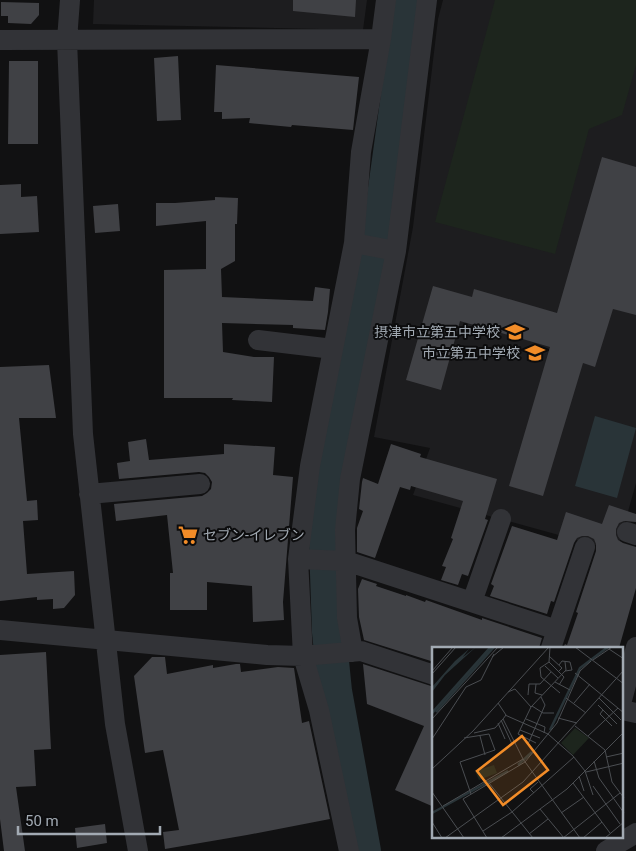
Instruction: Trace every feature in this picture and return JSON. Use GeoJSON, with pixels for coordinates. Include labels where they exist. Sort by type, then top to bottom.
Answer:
{"type":"FeatureCollection","features":[{"type":"Feature","properties":{"kind":"street"},"geometry":{"type":"LineString","coordinates":[[70,0],[67,40],[83,434],[115,724],[138,851]]}},
{"type":"Feature","properties":{"kind":"street"},"geometry":{"type":"LineString","coordinates":[[349,851],[319,710],[298,558],[310,466],[354,243],[361,152],[386,0]]}},
{"type":"Feature","properties":{"kind":"street"},"geometry":{"type":"LineString","coordinates":[[349,652],[345,530],[350,479],[396,250],[427,0]]}},
{"type":"Feature","properties":{"kind":"street"},"geometry":{"type":"LineString","coordinates":[[0,40],[381,39]]}},
{"type":"Feature","properties":{"kind":"street"},"geometry":{"type":"LineString","coordinates":[[354,243],[396,250]]}},
{"type":"Feature","properties":{"kind":"street"},"geometry":{"type":"LineString","coordinates":[[258,340],[333,349]]}},
{"type":"Feature","properties":{"kind":"street"},"geometry":{"type":"LineString","coordinates":[[90,494],[200,484]]}},
{"type":"Feature","properties":{"kind":"street"},"geometry":{"type":"LineString","coordinates":[[472,602],[502,519]]}},
{"type":"Feature","properties":{"kind":"street"},"geometry":{"type":"LineString","coordinates":[[298,558],[346,561],[472,602],[554,639],[585,548]]}},
{"type":"Feature","properties":{"kind":"street"},"geometry":{"type":"LineString","coordinates":[[0,630],[267,655],[312,656],[361,651],[432,674]]}},
{"type":"Feature","properties":{"kind":"street"},"geometry":{"type":"LineString","coordinates":[[624,693],[635,657]]}},
{"type":"Feature","properties":{"kind":"shaded area"},"geometry":{"type":"Polygon","coordinates":[[[94,0],[367,0],[363,30],[93,24],[94,0]]]}},
{"type":"Feature","properties":{"kind":"shaded area","name":"摂津市立第五中学校"},"geometry":{"type":"Polygon","coordinates":[[[443,0],[636,0],[636,483],[617,551],[413,495],[430,448],[374,437],[413,227],[438,19],[443,0]]]}},
{"type":"Feature","properties":{"kind":"shaded area"},"geometry":{"type":"Polygon","coordinates":[[[495,0],[636,0],[636,65],[622,115],[589,129],[555,254],[435,222],[495,0]]]}},
{"type":"Feature","properties":{"kind":"shaded area"},"geometry":{"type":"Polygon","coordinates":[[[595,416],[636,428],[617,498],[575,486],[595,416]]]}},
{"type":"Feature","properties":{"kind":"building"},"geometry":{"type":"Polygon","coordinates":[[[293,0],[356,0],[355,17],[293,11],[293,0]]]}},
{"type":"Feature","properties":{"kind":"building"},"geometry":{"type":"Polygon","coordinates":[[[1,2],[39,3],[39,15],[31,24],[8,23],[8,16],[1,16],[1,2]]]}},
{"type":"Feature","properties":{"kind":"building"},"geometry":{"type":"Polygon","coordinates":[[[178,56],[181,120],[157,121],[154,58],[178,56]]]}},
{"type":"Feature","properties":{"kind":"building"},"geometry":{"type":"Polygon","coordinates":[[[9,61],[38,61],[38,144],[8,144],[9,61]]]}},
{"type":"Feature","properties":{"kind":"building"},"geometry":{"type":"Polygon","coordinates":[[[216,65],[359,77],[353,130],[249,123],[250,118],[222,119],[222,112],[214,112],[216,65]]]}},
{"type":"Feature","properties":{"kind":"building"},"geometry":{"type":"Polygon","coordinates":[[[602,157],[636,167],[636,315],[613,309],[595,367],[583,363],[543,496],[509,486],[550,347],[460,321],[441,390],[406,380],[433,286],[472,297],[474,289],[557,313],[602,157]]]}},
{"type":"Feature","properties":{"kind":"building"},"geometry":{"type":"Polygon","coordinates":[[[21,184],[21,197],[37,196],[39,232],[0,234],[0,185],[21,184]]]}},
{"type":"Feature","properties":{"kind":"building"},"geometry":{"type":"Polygon","coordinates":[[[215,197],[238,198],[237,224],[235,224],[235,261],[221,269],[222,297],[313,301],[315,287],[330,289],[325,330],[293,328],[293,325],[222,323],[223,352],[254,357],[274,357],[272,402],[232,400],[233,398],[164,398],[164,270],[206,269],[206,221],[156,226],[156,203],[215,200],[215,197]]]}},
{"type":"Feature","properties":{"kind":"building"},"geometry":{"type":"Polygon","coordinates":[[[118,204],[120,231],[95,233],[93,206],[118,204]]]}},
{"type":"Feature","properties":{"kind":"building"},"geometry":{"type":"Polygon","coordinates":[[[49,365],[56,418],[19,418],[27,501],[37,500],[38,520],[23,521],[27,574],[74,571],[75,595],[64,608],[53,609],[53,599],[37,600],[37,597],[0,601],[0,367],[49,365]]]}},
{"type":"Feature","properties":{"kind":"building"},"geometry":{"type":"Polygon","coordinates":[[[146,439],[149,460],[224,454],[224,444],[275,447],[273,475],[293,477],[283,602],[284,620],[253,622],[252,586],[207,582],[207,610],[170,610],[170,573],[173,573],[167,515],[116,521],[114,504],[202,496],[211,489],[212,482],[205,473],[199,472],[119,479],[117,463],[130,461],[128,442],[146,439]]]}},
{"type":"Feature","properties":{"kind":"building"},"geometry":{"type":"Polygon","coordinates":[[[391,444],[421,454],[420,457],[497,479],[485,519],[488,520],[468,576],[462,574],[458,585],[441,580],[446,567],[442,566],[453,539],[451,538],[463,501],[411,486],[410,490],[400,487],[375,558],[357,552],[357,528],[363,511],[359,509],[363,478],[378,484],[391,444]]]}},
{"type":"Feature","properties":{"kind":"building"},"geometry":{"type":"Polygon","coordinates":[[[609,505],[636,514],[636,522],[624,521],[619,523],[616,529],[618,540],[636,547],[636,588],[619,647],[564,647],[565,644],[567,645],[578,613],[576,612],[596,551],[594,539],[588,536],[577,538],[574,543],[554,602],[551,601],[547,614],[490,596],[494,586],[491,584],[512,526],[557,540],[566,512],[602,524],[609,505]]]}},
{"type":"Feature","properties":{"kind":"building"},"geometry":{"type":"Polygon","coordinates":[[[362,579],[406,596],[425,602],[426,600],[482,620],[482,618],[542,638],[539,647],[432,647],[432,661],[364,640],[359,617],[358,589],[362,579]]]}},
{"type":"Feature","properties":{"kind":"building"},"geometry":{"type":"Polygon","coordinates":[[[46,652],[51,749],[34,750],[36,786],[16,787],[25,851],[4,851],[0,819],[0,655],[46,652]]]}},
{"type":"Feature","properties":{"kind":"building"},"geometry":{"type":"Polygon","coordinates":[[[152,657],[165,657],[167,674],[213,665],[213,668],[240,664],[241,672],[278,667],[294,668],[302,723],[309,721],[330,819],[165,849],[163,832],[179,830],[163,750],[145,753],[134,676],[152,657]]]}},
{"type":"Feature","properties":{"kind":"building"},"geometry":{"type":"Polygon","coordinates":[[[363,664],[432,686],[432,806],[395,790],[424,726],[367,704],[363,664]]]}},
{"type":"Feature","properties":{"kind":"building"},"geometry":{"type":"Polygon","coordinates":[[[105,824],[107,843],[77,848],[75,828],[105,824]]]}},
{"type":"Feature","properties":{"kind":"waterway"},"geometry":{"type":"LineString","coordinates":[[364,851],[335,691],[329,632],[326,544],[335,465],[374,269],[411,0]]}},
{"type":"Feature","properties":{"kind":"place","name":"摂津市立第五中学校"},"geometry":{"type":"Point","coordinates":[515,332]}},
{"type":"Feature","properties":{"kind":"place","name":"市立第五中学校"},"geometry":{"type":"Point","coordinates":[535,353]}},
{"type":"Feature","properties":{"kind":"place","name":"セブン-イレブン"},"geometry":{"type":"Point","coordinates":[188,535]}}]}
